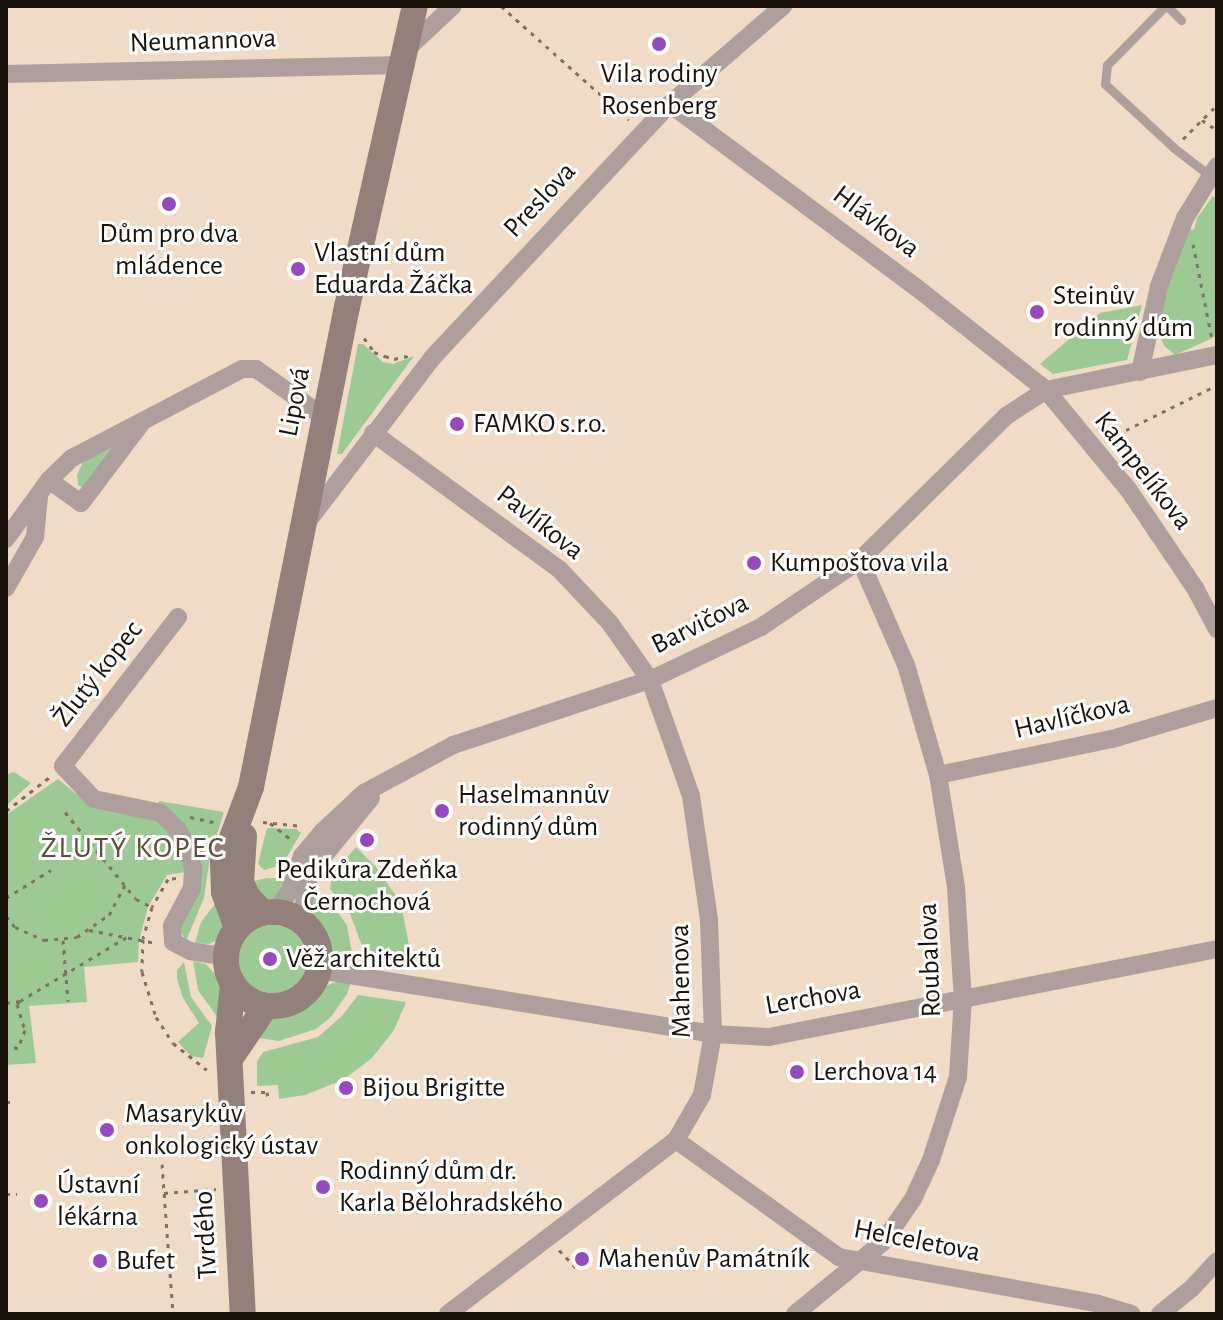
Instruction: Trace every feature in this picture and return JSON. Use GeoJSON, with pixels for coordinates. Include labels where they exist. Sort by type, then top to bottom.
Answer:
{"type":"FeatureCollection","features":[{"type":"Feature","properties":{"kind":"street","name":"Lipová"},"geometry":{"type":"LineString","coordinates":[[269,912],[247,896],[241,882],[244,820],[324,417],[415,6]]}},
{"type":"Feature","properties":{"kind":"street"},"geometry":{"type":"LineString","coordinates":[[403,58],[453,6]]}},
{"type":"Feature","properties":{"kind":"street","name":"Preslova"},"geometry":{"type":"LineString","coordinates":[[301,530],[432,358],[670,104],[783,6]]}},
{"type":"Feature","properties":{"kind":"street","name":"Neumannova"},"geometry":{"type":"LineString","coordinates":[[6,74],[403,58]]}},
{"type":"Feature","properties":{"kind":"street","name":"Hlávkova"},"geometry":{"type":"LineString","coordinates":[[670,104],[917,288],[1046,390]]}},
{"type":"Feature","properties":{"kind":"street"},"geometry":{"type":"LineString","coordinates":[[1140,372],[1159,286],[1185,218],[1213,170]]}},
{"type":"Feature","properties":{"kind":"street","name":"Barvičova"},"geometry":{"type":"LineString","coordinates":[[269,912],[290,891],[302,856],[322,832],[364,793],[453,745],[650,680],[761,627],[860,560],[1006,416],[1046,390],[1140,372],[1214,347]]}},
{"type":"Feature","properties":{"kind":"street"},"geometry":{"type":"LineString","coordinates":[[6,539],[49,480],[72,458],[242,369],[256,369],[324,417]]}},
{"type":"Feature","properties":{"kind":"street","name":"Kampelíkova"},"geometry":{"type":"LineString","coordinates":[[1046,390],[1128,489],[1195,588],[1217,629]]}},
{"type":"Feature","properties":{"kind":"street"},"geometry":{"type":"LineString","coordinates":[[49,480],[81,503],[144,419]]}},
{"type":"Feature","properties":{"kind":"street","name":"Pavlíkova"},"geometry":{"type":"LineString","coordinates":[[373,433],[560,570],[610,623],[650,680]]}},
{"type":"Feature","properties":{"kind":"street"},"geometry":{"type":"LineString","coordinates":[[6,588],[35,537],[39,497]]}},
{"type":"Feature","properties":{"kind":"street","name":"Roubalova"},"geometry":{"type":"LineString","coordinates":[[795,1314],[883,1242],[913,1199],[944,1130],[958,1077],[963,998],[956,887],[938,775],[906,665],[860,560]]}},
{"type":"Feature","properties":{"kind":"street","name":"Žlutý kopec"},"geometry":{"type":"LineString","coordinates":[[161,813],[94,799],[63,766],[178,617]]}},
{"type":"Feature","properties":{"kind":"street","name":"Mahenova"},"geometry":{"type":"LineString","coordinates":[[448,1314],[676,1140],[702,1095],[713,1034],[709,919],[691,796],[650,680]]}},
{"type":"Feature","properties":{"kind":"street","name":"Havlíčkova"},"geometry":{"type":"LineString","coordinates":[[938,775],[1112,739],[1217,708]]}},
{"type":"Feature","properties":{"kind":"street","name":"Barvičova"},"geometry":{"type":"LineString","coordinates":[[301,921],[309,874],[381,785]]}},
{"type":"Feature","properties":{"kind":"street"},"geometry":{"type":"LineString","coordinates":[[161,813],[187,846],[193,876],[192,888],[172,926],[173,942],[190,951],[226,957]]}},
{"type":"Feature","properties":{"kind":"street","name":"Lipová"},"geometry":{"type":"LineString","coordinates":[[237,928],[221,876],[231,837],[244,820]]}},
{"type":"Feature","properties":{"kind":"street"},"geometry":{"type":"LineString","coordinates":[[269,912],[301,921],[317,943],[319,970],[305,994],[280,1006],[250,1001],[233,985],[226,957],[227,944],[237,928],[269,912]]}},
{"type":"Feature","properties":{"kind":"street","name":"Lerchova"},"geometry":{"type":"LineString","coordinates":[[319,970],[713,1034],[769,1037],[1217,949]]}},
{"type":"Feature","properties":{"kind":"street","name":"Tvrdého"},"geometry":{"type":"LineString","coordinates":[[233,985],[223,1065],[243,1314]]}},
{"type":"Feature","properties":{"kind":"street"},"geometry":{"type":"LineString","coordinates":[[223,1065],[266,1006]]}},
{"type":"Feature","properties":{"kind":"street","name":"Helceletova"},"geometry":{"type":"LineString","coordinates":[[676,1140],[839,1257],[1099,1304],[1132,1314]]}},
{"type":"Feature","properties":{"kind":"street"},"geometry":{"type":"LineString","coordinates":[[1160,1314],[1191,1289],[1217,1261]]}},
{"type":"Feature","properties":{"kind":"lane"},"geometry":{"type":"LineString","coordinates":[[1181,20],[1166,6],[1107,65],[1105,84],[1174,148],[1213,170]]}},
{"type":"Feature","properties":{"kind":"path"},"geometry":{"type":"LineString","coordinates":[[501,6],[634,124]]}},
{"type":"Feature","properties":{"kind":"path"},"geometry":{"type":"LineString","coordinates":[[1174,148],[1217,105]]}},
{"type":"Feature","properties":{"kind":"path"},"geometry":{"type":"LineString","coordinates":[[1202,120],[1217,130]]}},
{"type":"Feature","properties":{"kind":"path"},"geometry":{"type":"LineString","coordinates":[[1192,236],[1214,347]]}},
{"type":"Feature","properties":{"kind":"path"},"geometry":{"type":"LineString","coordinates":[[358,327],[374,352],[394,359],[406,357]]}},
{"type":"Feature","properties":{"kind":"path"},"geometry":{"type":"LineString","coordinates":[[1111,448],[1118,435],[1217,385]]}},
{"type":"Feature","properties":{"kind":"path","name":"Žlutý kopec"},"geometry":{"type":"LineString","coordinates":[[6,811],[63,766]]}},
{"type":"Feature","properties":{"kind":"path"},"geometry":{"type":"LineString","coordinates":[[65,812],[136,899],[152,907]]}},
{"type":"Feature","properties":{"kind":"path"},"geometry":{"type":"LineString","coordinates":[[161,813],[270,823],[312,831]]}},
{"type":"Feature","properties":{"kind":"path"},"geometry":{"type":"LineString","coordinates":[[270,823],[299,846]]}},
{"type":"Feature","properties":{"kind":"path"},"geometry":{"type":"LineString","coordinates":[[71,858],[90,846]]}},
{"type":"Feature","properties":{"kind":"path"},"geometry":{"type":"LineString","coordinates":[[6,898],[51,870]]}},
{"type":"Feature","properties":{"kind":"path"},"geometry":{"type":"LineString","coordinates":[[193,876],[168,879],[152,907],[143,939],[142,972],[156,1017],[173,1043],[192,1061],[223,1065]]}},
{"type":"Feature","properties":{"kind":"path"},"geometry":{"type":"LineString","coordinates":[[6,916],[15,927],[31,935],[63,940],[89,930],[109,915],[125,885]]}},
{"type":"Feature","properties":{"kind":"path"},"geometry":{"type":"LineString","coordinates":[[89,930],[143,939]]}},
{"type":"Feature","properties":{"kind":"path"},"geometry":{"type":"LineString","coordinates":[[6,1003],[20,1001],[127,937]]}},
{"type":"Feature","properties":{"kind":"path"},"geometry":{"type":"LineString","coordinates":[[63,940],[68,1001]]}},
{"type":"Feature","properties":{"kind":"path"},"geometry":{"type":"LineString","coordinates":[[6,1046],[16,1050],[25,1030],[17,1004],[20,1001]]}},
{"type":"Feature","properties":{"kind":"path"},"geometry":{"type":"LineString","coordinates":[[251,1092],[267,1092],[268,1100]]}},
{"type":"Feature","properties":{"kind":"path"},"geometry":{"type":"LineString","coordinates":[[162,1164],[174,1314],[197,1314]]}},
{"type":"Feature","properties":{"kind":"path"},"geometry":{"type":"LineString","coordinates":[[164,1193],[223,1187]]}},
{"type":"Feature","properties":{"kind":"path"},"geometry":{"type":"LineString","coordinates":[[6,1194],[17,1194]]}},
{"type":"Feature","properties":{"kind":"path"},"geometry":{"type":"LineString","coordinates":[[560,1251],[579,1271]]}},
{"type":"Feature","properties":{"kind":"green space"},"geometry":{"type":"Polygon","coordinates":[[[1213,196],[1217,199],[1217,336],[1175,355],[1164,346],[1158,331],[1162,302],[1190,229],[1194,230],[1197,218],[1213,196]]]}},
{"type":"Feature","properties":{"kind":"green space"},"geometry":{"type":"Polygon","coordinates":[[[1142,305],[1127,360],[1053,374],[1040,364],[1100,313],[1142,305]]]}},
{"type":"Feature","properties":{"kind":"green space"},"geometry":{"type":"Polygon","coordinates":[[[358,344],[363,344],[383,362],[393,364],[414,356],[342,454],[337,454],[358,344]]]}},
{"type":"Feature","properties":{"kind":"green space"},"geometry":{"type":"Polygon","coordinates":[[[115,443],[82,487],[78,485],[77,475],[84,459],[115,443]]]}},
{"type":"Feature","properties":{"kind":"green space"},"geometry":{"type":"Polygon","coordinates":[[[14,772],[31,783],[6,806],[6,775],[14,772]]]}},
{"type":"Feature","properties":{"kind":"green space"},"geometry":{"type":"Polygon","coordinates":[[[58,779],[85,801],[154,819],[168,830],[178,848],[185,872],[167,875],[148,907],[139,941],[138,962],[84,967],[87,1002],[29,1006],[36,1063],[6,1065],[6,815],[58,779]]]}},
{"type":"Feature","properties":{"kind":"green space"},"geometry":{"type":"Polygon","coordinates":[[[159,801],[224,812],[210,857],[204,898],[186,941],[180,930],[200,887],[158,806],[159,801]]]}},
{"type":"Feature","properties":{"kind":"green space"},"geometry":{"type":"Polygon","coordinates":[[[267,828],[296,829],[301,833],[282,865],[264,870],[258,864],[267,828]]]}},
{"type":"Feature","properties":{"kind":"green space"},"geometry":{"type":"Polygon","coordinates":[[[356,847],[376,867],[401,903],[412,962],[365,954],[349,911],[330,889],[332,876],[356,847]]]}},
{"type":"Feature","properties":{"kind":"green space"},"geometry":{"type":"Polygon","coordinates":[[[267,878],[287,879],[276,899],[268,901],[249,882],[267,878]]]}},
{"type":"Feature","properties":{"kind":"green space"},"geometry":{"type":"Polygon","coordinates":[[[311,888],[329,900],[347,925],[354,966],[332,954],[310,910],[311,888]]]}},
{"type":"Feature","properties":{"kind":"green space"},"geometry":{"type":"Polygon","coordinates":[[[218,900],[225,926],[222,938],[209,944],[195,943],[201,922],[218,900]]]}},
{"type":"Feature","properties":{"kind":"green space"},"geometry":{"type":"Polygon","coordinates":[[[273,925],[297,935],[307,959],[297,983],[273,993],[249,983],[239,959],[249,935],[273,925]]]}},
{"type":"Feature","properties":{"kind":"green space"},"geometry":{"type":"Polygon","coordinates":[[[193,961],[206,964],[221,981],[220,1021],[198,990],[193,961]]]}},
{"type":"Feature","properties":{"kind":"green space"},"geometry":{"type":"Polygon","coordinates":[[[184,962],[191,997],[212,1026],[203,1058],[191,1056],[178,1042],[199,1023],[183,998],[177,979],[177,970],[184,962]]]}},
{"type":"Feature","properties":{"kind":"green space"},"geometry":{"type":"Polygon","coordinates":[[[339,981],[351,982],[347,994],[331,1017],[316,1029],[279,1041],[253,1037],[273,1017],[302,1006],[328,985],[339,981]]]}},
{"type":"Feature","properties":{"kind":"green space"},"geometry":{"type":"Polygon","coordinates":[[[358,995],[406,1002],[394,1030],[372,1058],[343,1080],[305,1095],[279,1099],[278,1085],[257,1086],[257,1062],[263,1052],[318,1037],[342,1016],[358,995]]]}},
{"type":"Feature","properties":{"kind":"place","name":"Vila rodiny Rosenberg"},"geometry":{"type":"Point","coordinates":[659,44]}},
{"type":"Feature","properties":{"kind":"place","name":"Dům pro dva mládence"},"geometry":{"type":"Point","coordinates":[169,204]}},
{"type":"Feature","properties":{"kind":"place","name":"Vlastní dům Eduarda Žáčka"},"geometry":{"type":"Point","coordinates":[298,269]}},
{"type":"Feature","properties":{"kind":"place","name":"Steinův rodinný dům"},"geometry":{"type":"Point","coordinates":[1037,312]}},
{"type":"Feature","properties":{"kind":"place","name":"FAMKO s.r.o."},"geometry":{"type":"Point","coordinates":[457,424]}},
{"type":"Feature","properties":{"kind":"place","name":"Kumpoštova vila"},"geometry":{"type":"Point","coordinates":[754,563]}},
{"type":"Feature","properties":{"kind":"place","name":"Haselmannův rodinný dům"},"geometry":{"type":"Point","coordinates":[442,811]}},
{"type":"Feature","properties":{"kind":"place","name":"Pedikůra Zdeňka Černochová"},"geometry":{"type":"Point","coordinates":[367,840]}},
{"type":"Feature","properties":{"kind":"place","name":"Věž architektů"},"geometry":{"type":"Point","coordinates":[270,959]}},
{"type":"Feature","properties":{"kind":"place","name":"Lerchova 14"},"geometry":{"type":"Point","coordinates":[797,1072]}},
{"type":"Feature","properties":{"kind":"place","name":"Bijou Brigitte"},"geometry":{"type":"Point","coordinates":[346,1088]}},
{"type":"Feature","properties":{"kind":"place","name":"Masarykův onkologický ústav"},"geometry":{"type":"Point","coordinates":[107,1130]}},
{"type":"Feature","properties":{"kind":"place","name":"Rodinný dům dr. Karla Bělohradského"},"geometry":{"type":"Point","coordinates":[323,1187]}},
{"type":"Feature","properties":{"kind":"place","name":"Ústavní lékárna"},"geometry":{"type":"Point","coordinates":[41,1201]}},
{"type":"Feature","properties":{"kind":"place","name":"Mahenův Památník"},"geometry":{"type":"Point","coordinates":[582,1259]}},
{"type":"Feature","properties":{"kind":"place","name":"Bufet"},"geometry":{"type":"Point","coordinates":[100,1261]}},
{"type":"Feature","properties":{"kind":"district","name":"ŽLUTÝ KOPEC"},"geometry":{"type":"Point","coordinates":[133,848]}}]}
